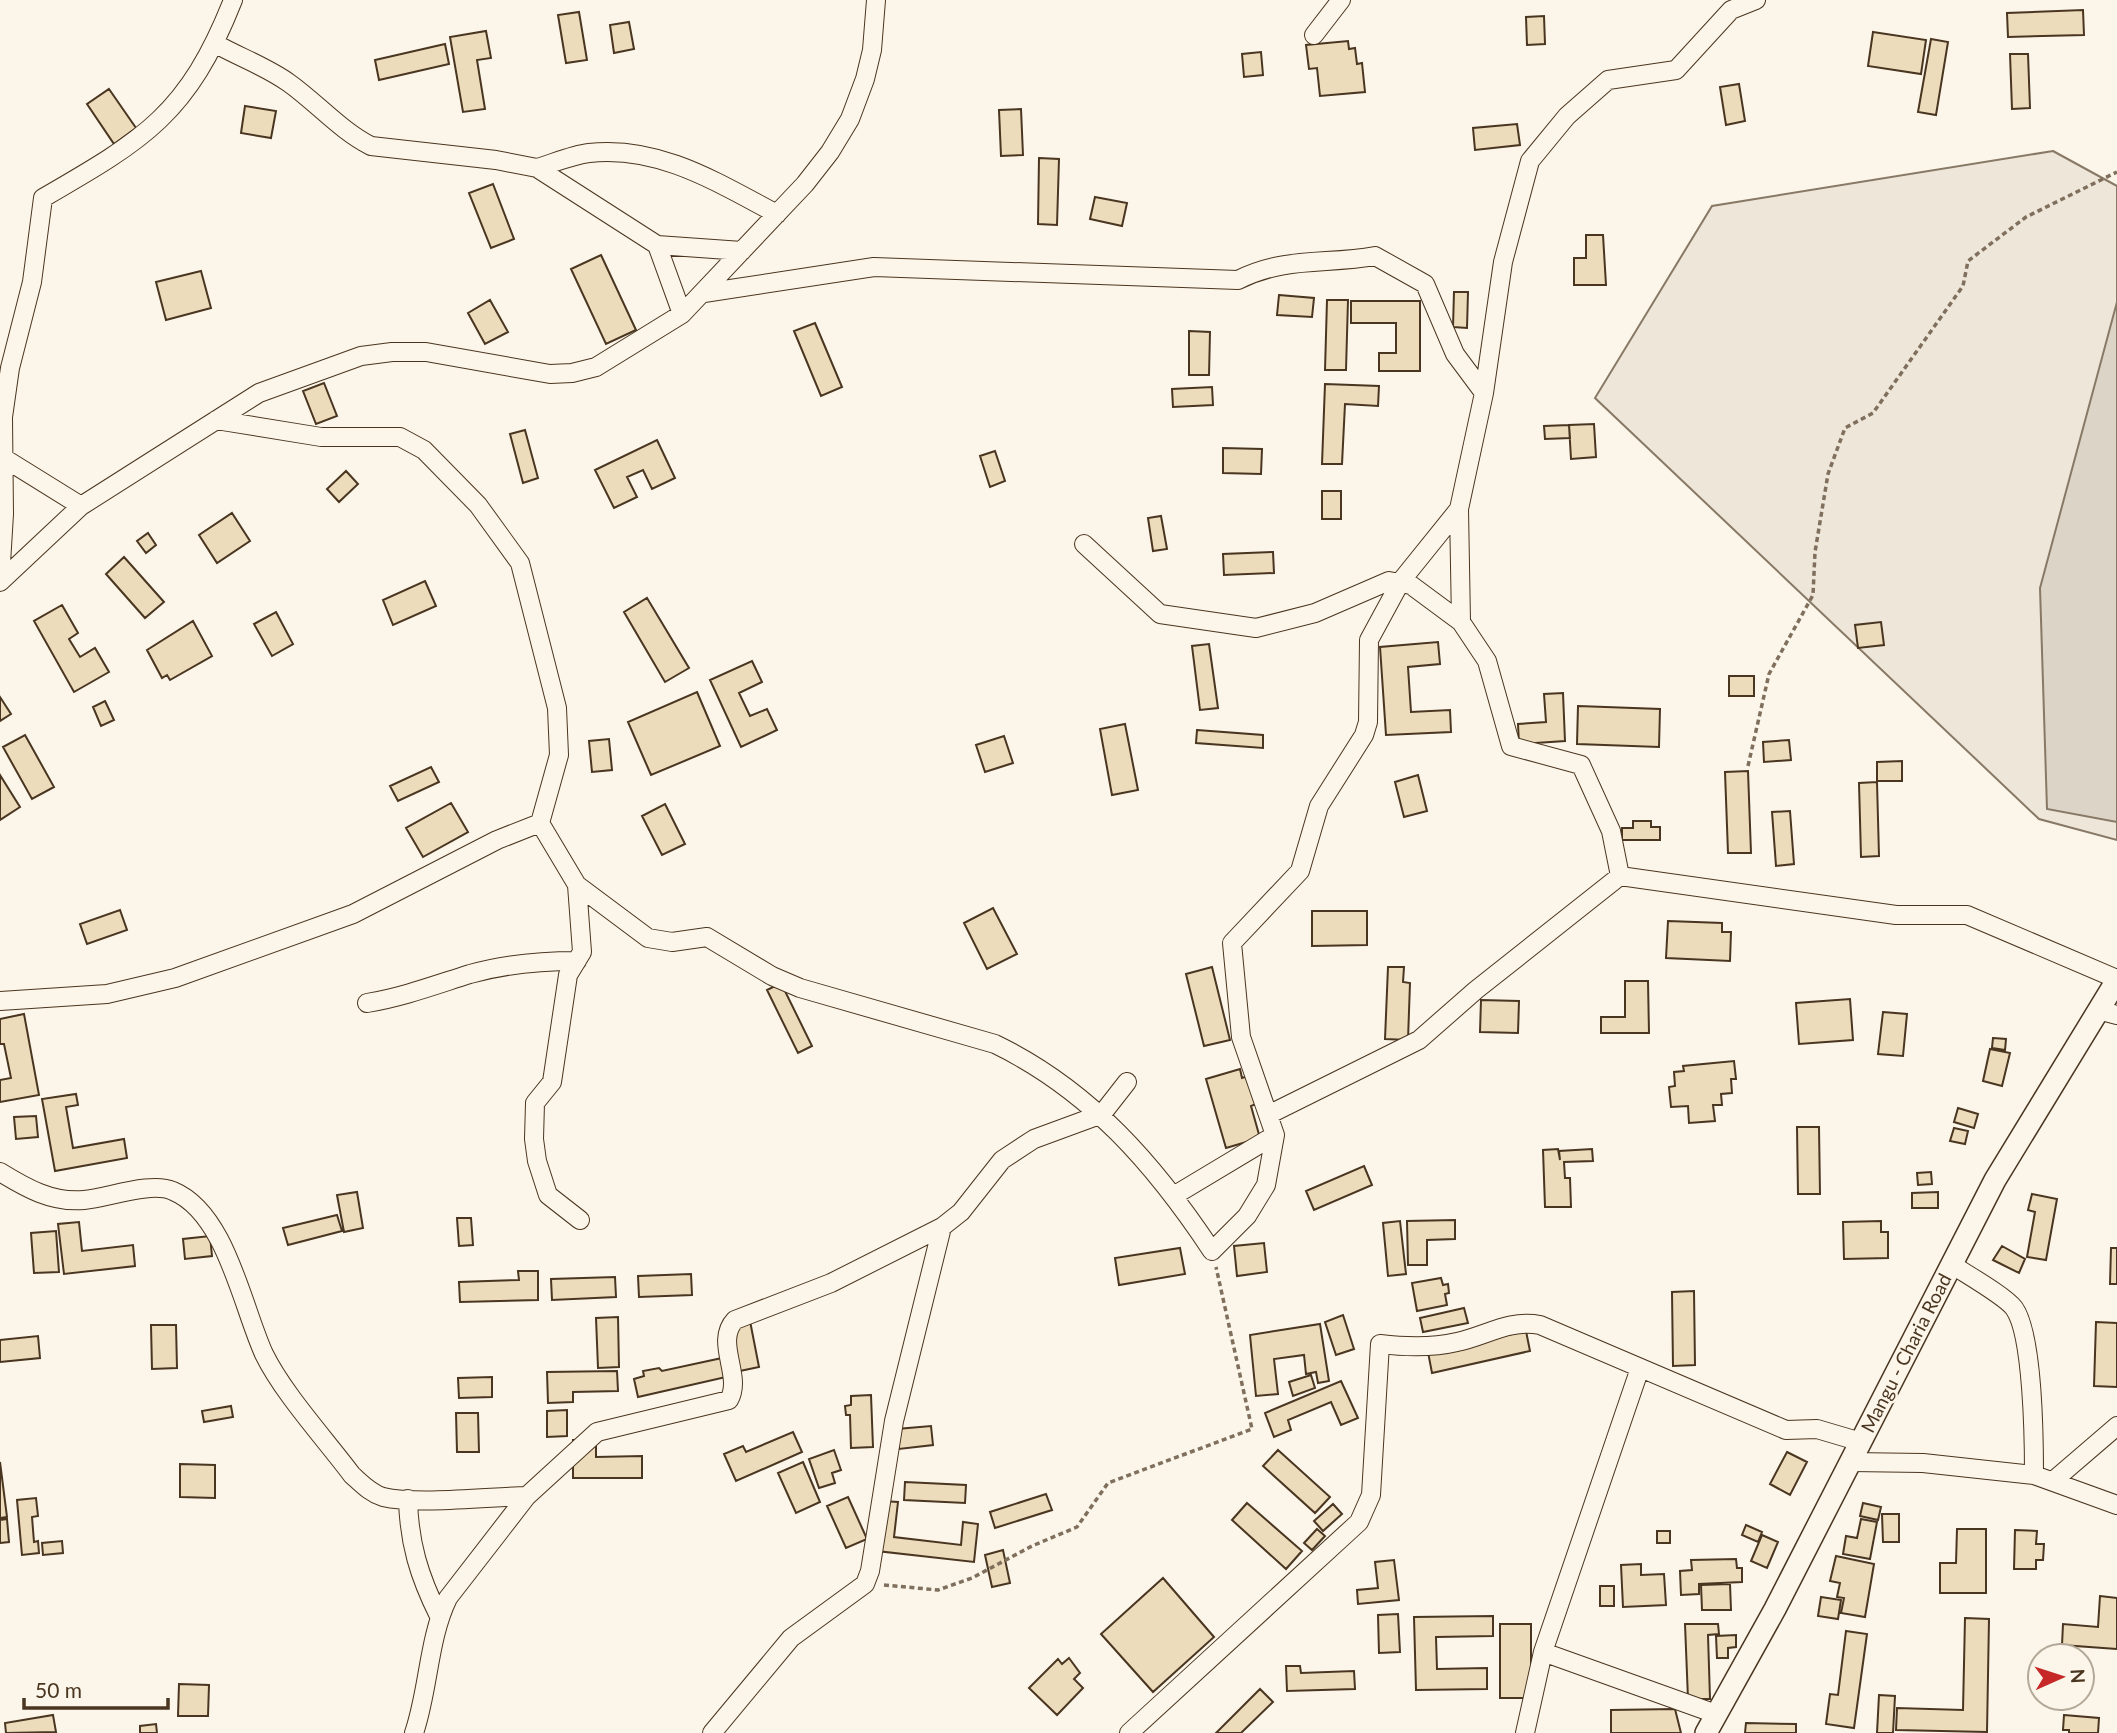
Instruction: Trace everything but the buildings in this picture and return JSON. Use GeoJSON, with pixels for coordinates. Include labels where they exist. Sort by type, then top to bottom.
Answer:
{"type":"FeatureCollection","features":[{"type":"Feature","properties":{"kind":"street"},"geometry":{"type":"LineString","coordinates":[[0,581],[4,514],[3,417],[10,368],[32,282],[43,198],[126,149],[160,122],[189,88],[216,44],[233,0]]}},
{"type":"Feature","properties":{"kind":"street"},"geometry":{"type":"LineString","coordinates":[[0,581],[81,506],[259,393],[371,354],[426,352],[550,374],[572,373],[596,367],[682,314],[705,293],[830,152],[850,119],[872,50],[876,0]]}},
{"type":"Feature","properties":{"kind":"street"},"geometry":{"type":"LineString","coordinates":[[1314,35],[1341,0]]}},
{"type":"Feature","properties":{"kind":"street"},"geometry":{"type":"LineString","coordinates":[[1461,622],[1459,509],[1484,393],[1503,262],[1530,161],[1567,116],[1608,80],[1676,70],[1731,10],[1756,0]]}},
{"type":"Feature","properties":{"kind":"street"},"geometry":{"type":"LineString","coordinates":[[216,44],[285,80],[327,112],[353,137],[371,146],[496,160],[537,168],[657,245],[742,251]]}},
{"type":"Feature","properties":{"kind":"street"},"geometry":{"type":"LineString","coordinates":[[537,168],[596,152],[616,151],[665,160],[707,177],[777,214]]}},
{"type":"Feature","properties":{"kind":"street"},"geometry":{"type":"LineString","coordinates":[[657,245],[682,314]]}},
{"type":"Feature","properties":{"kind":"street"},"geometry":{"type":"LineString","coordinates":[[705,293],[874,267],[1238,280],[1258,270],[1305,260],[1342,262],[1375,256],[1425,284],[1455,354],[1484,393]]}},
{"type":"Feature","properties":{"kind":"street"},"geometry":{"type":"LineString","coordinates":[[216,420],[321,437],[400,437],[424,450],[478,505],[520,563],[557,708],[559,755],[540,822],[577,885],[648,938],[672,943],[707,937],[772,976],[800,988],[995,1044],[1074,1091],[1102,1114],[1175,1195],[1212,1251],[1247,1216],[1266,1185],[1275,1135],[1241,1037],[1232,943],[1300,871],[1319,806],[1364,735],[1368,723],[1369,640],[1401,581],[1459,509]]}},
{"type":"Feature","properties":{"kind":"street"},"geometry":{"type":"LineString","coordinates":[[2,457],[81,506]]}},
{"type":"Feature","properties":{"kind":"street"},"geometry":{"type":"LineString","coordinates":[[1084,544],[1160,614],[1256,628],[1315,613],[1389,581],[1401,581],[1461,622],[1487,662],[1511,746],[1581,765],[1611,831],[1620,876]]}},
{"type":"Feature","properties":{"kind":"street"},"geometry":{"type":"LineString","coordinates":[[0,1001],[107,994],[188,973],[353,914],[496,840],[540,822]]}},
{"type":"Feature","properties":{"kind":"street"},"geometry":{"type":"LineString","coordinates":[[1268,1115],[1419,1040],[1476,990],[1620,876],[1896,915],[1968,915],[2117,980]]}},
{"type":"Feature","properties":{"kind":"street"},"geometry":{"type":"LineString","coordinates":[[577,885],[582,952],[568,975],[552,1082],[535,1103],[534,1139],[537,1161],[548,1195],[580,1220]]}},
{"type":"Feature","properties":{"kind":"street"},"geometry":{"type":"LineString","coordinates":[[367,1003],[400,998],[483,972],[538,961],[577,961]]}},
{"type":"Feature","properties":{"kind":"street","name":"Mangu - Charia Road"},"geometry":{"type":"LineString","coordinates":[[1711,1724],[1851,1462],[1995,1180],[2108,1013],[2117,980]]}},
{"type":"Feature","properties":{"kind":"street"},"geometry":{"type":"LineString","coordinates":[[414,1733],[422,1709],[439,1616],[448,1598],[527,1496],[597,1432],[729,1400],[733,1389],[727,1336],[735,1320],[831,1283],[942,1227],[961,1212],[1002,1160],[1034,1139],[1102,1114],[1127,1082]]}},
{"type":"Feature","properties":{"kind":"street"},"geometry":{"type":"LineString","coordinates":[[1175,1195],[1275,1135]]}},
{"type":"Feature","properties":{"kind":"street"},"geometry":{"type":"LineString","coordinates":[[3,1180],[54,1198],[82,1200],[158,1188],[171,1189],[188,1199],[203,1214],[223,1249],[265,1355],[277,1375],[352,1475],[368,1490],[382,1497],[408,1499],[527,1496]]}},
{"type":"Feature","properties":{"kind":"street"},"geometry":{"type":"LineString","coordinates":[[712,1733],[790,1639],[865,1584],[870,1571],[894,1421],[942,1227]]}},
{"type":"Feature","properties":{"kind":"street"},"geometry":{"type":"LineString","coordinates":[[1951,1264],[2014,1308],[2025,1348],[2035,1415],[2034,1475]]}},
{"type":"Feature","properties":{"kind":"street"},"geometry":{"type":"LineString","coordinates":[[1129,1733],[1359,1522],[1371,1495],[1380,1344],[1456,1343],[1506,1325],[1525,1322],[1540,1325],[1786,1430],[1816,1429],[1861,1442]]}},
{"type":"Feature","properties":{"kind":"street"},"geometry":{"type":"LineString","coordinates":[[1525,1733],[1543,1652],[1640,1368]]}},
{"type":"Feature","properties":{"kind":"street"},"geometry":{"type":"LineString","coordinates":[[2053,1481],[2117,1426]]}},
{"type":"Feature","properties":{"kind":"street"},"geometry":{"type":"LineString","coordinates":[[1851,1462],[1923,1463],[2034,1475],[2117,1505]]}},
{"type":"Feature","properties":{"kind":"street"},"geometry":{"type":"LineString","coordinates":[[408,1499],[412,1552],[419,1576],[439,1616]]}},
{"type":"Feature","properties":{"kind":"street"},"geometry":{"type":"LineString","coordinates":[[1543,1652],[1711,1724]]}},
{"type":"Feature","properties":{"kind":"path"},"geometry":{"type":"LineString","coordinates":[[1748,766],[1769,674],[1813,595],[1815,552],[1828,474],[1845,428],[1873,413],[1964,286],[1968,261],[2026,217],[2117,172]]}},
{"type":"Feature","properties":{"kind":"path"},"geometry":{"type":"LineString","coordinates":[[865,1584],[938,1590],[972,1578],[1032,1546],[1077,1527],[1108,1483],[1252,1429],[1212,1251]]}},
{"type":"Feature","properties":{"kind":"shaded area"},"geometry":{"type":"Polygon","coordinates":[[[2053,151],[2117,186],[2117,840],[2039,819],[1595,398],[1712,206],[2053,151]]]}},
{"type":"Feature","properties":{"kind":"shaded area"},"geometry":{"type":"Polygon","coordinates":[[[2117,302],[2117,822],[2047,809],[2040,588],[2117,302]]]}}]}
